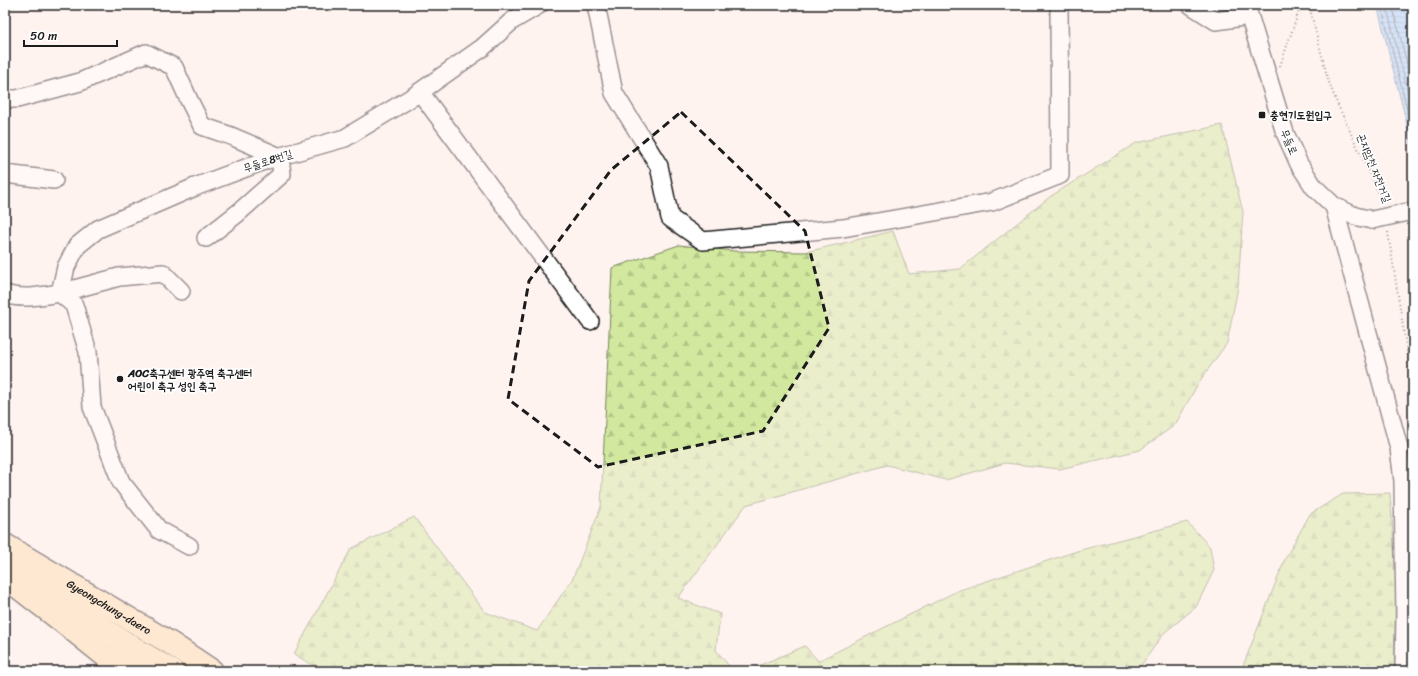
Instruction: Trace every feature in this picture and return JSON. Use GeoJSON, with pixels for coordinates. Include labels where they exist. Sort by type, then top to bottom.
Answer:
{"type":"FeatureCollection","features":[{"type":"Feature","properties":{"kind":"main road","name":"Gyeongchung-daero"},"geometry":{"type":"LineString","coordinates":[[5,546],[170,643],[212,671]]}},
{"type":"Feature","properties":{"kind":"main road","name":"Gyeongchung-daero"},"geometry":{"type":"LineString","coordinates":[[5,566],[172,671]]}},
{"type":"Feature","properties":{"kind":"main road"},"geometry":{"type":"LineString","coordinates":[[5,577],[64,622],[122,671]]}},
{"type":"Feature","properties":{"kind":"main road"},"geometry":{"type":"LineString","coordinates":[[118,638],[144,663],[155,671]]}},
{"type":"Feature","properties":{"kind":"street","name":"무들로8번길"},"geometry":{"type":"LineString","coordinates":[[60,294],[66,267],[77,246],[98,229],[195,187],[267,160],[345,138],[420,92],[482,48],[512,20],[539,5]]}},
{"type":"Feature","properties":{"kind":"street"},"geometry":{"type":"LineString","coordinates":[[596,5],[614,93],[659,166],[670,218],[704,241],[843,228],[992,202],[1060,175],[1059,5]]}},
{"type":"Feature","properties":{"kind":"street"},"geometry":{"type":"LineString","coordinates":[[1191,5],[1216,21],[1247,11]]}},
{"type":"Feature","properties":{"kind":"street","name":"무들로"},"geometry":{"type":"LineString","coordinates":[[1247,11],[1285,134],[1299,164],[1314,187],[1334,206],[1355,216],[1377,214]]}},
{"type":"Feature","properties":{"kind":"street"},"geometry":{"type":"LineString","coordinates":[[5,100],[16,99],[80,82],[146,53],[174,67],[202,126],[232,136],[280,157],[282,174],[238,213],[206,238]]}},
{"type":"Feature","properties":{"kind":"street"},"geometry":{"type":"LineString","coordinates":[[420,92],[590,321]]}},
{"type":"Feature","properties":{"kind":"street"},"geometry":{"type":"LineString","coordinates":[[5,174],[54,180]]}},
{"type":"Feature","properties":{"kind":"street"},"geometry":{"type":"LineString","coordinates":[[1334,206],[1399,448],[1403,481],[1406,615],[1404,671]]}},
{"type":"Feature","properties":{"kind":"street"},"geometry":{"type":"LineString","coordinates":[[1377,214],[1413,211]]}},
{"type":"Feature","properties":{"kind":"street"},"geometry":{"type":"LineString","coordinates":[[5,294],[15,297],[35,297],[60,294],[120,277],[163,273],[181,291]]}},
{"type":"Feature","properties":{"kind":"street"},"geometry":{"type":"LineString","coordinates":[[60,294],[74,305],[88,352],[92,407],[121,482],[159,530],[189,546]]}},
{"type":"Feature","properties":{"kind":"path"},"geometry":{"type":"LineString","coordinates":[[1272,92],[1301,5]]}},
{"type":"Feature","properties":{"kind":"path","name":"곤지암천 자전거길"},"geometry":{"type":"LineString","coordinates":[[1309,5],[1328,80],[1378,192],[1377,214]]}},
{"type":"Feature","properties":{"kind":"path"},"geometry":{"type":"LineString","coordinates":[[1388,230],[1413,390]]}},
{"type":"Feature","properties":{"kind":"highlighted area"},"geometry":{"type":"Polygon","coordinates":[[[681,112],[805,231],[829,328],[763,431],[598,467],[508,399],[529,281],[611,170],[681,112]]]}},
{"type":"Feature","properties":{"kind":"green space"},"geometry":{"type":"Polygon","coordinates":[[[1222,125],[1243,212],[1238,287],[1227,343],[1199,382],[1175,425],[1140,450],[1060,469],[1005,463],[946,480],[887,465],[746,505],[678,598],[720,614],[716,650],[733,671],[322,671],[294,654],[351,549],[414,517],[485,612],[537,631],[573,578],[601,507],[612,268],[679,245],[734,251],[806,252],[893,231],[909,274],[960,269],[1051,196],[1136,143],[1222,125]]]}},
{"type":"Feature","properties":{"kind":"green space"},"geometry":{"type":"Polygon","coordinates":[[[1390,493],[1396,574],[1394,671],[1241,671],[1285,559],[1310,514],[1343,494],[1390,493]]]}},
{"type":"Feature","properties":{"kind":"green space"},"geometry":{"type":"Polygon","coordinates":[[[1187,522],[1210,547],[1214,570],[1196,607],[1164,633],[1137,671],[746,671],[805,646],[818,661],[957,591],[1077,551],[1187,522]]]}},
{"type":"Feature","properties":{"kind":"water"},"geometry":{"type":"Polygon","coordinates":[[[1377,5],[1413,5],[1413,149],[1377,5]]]}},
{"type":"Feature","properties":{"kind":"place","name":"충현기도원입구"},"geometry":{"type":"Point","coordinates":[1262,115]}},
{"type":"Feature","properties":{"kind":"place","name":"AOC축구센터 광주역 축구센터 어린이 축구 성인 축구"},"geometry":{"type":"Point","coordinates":[120,379]}}]}
